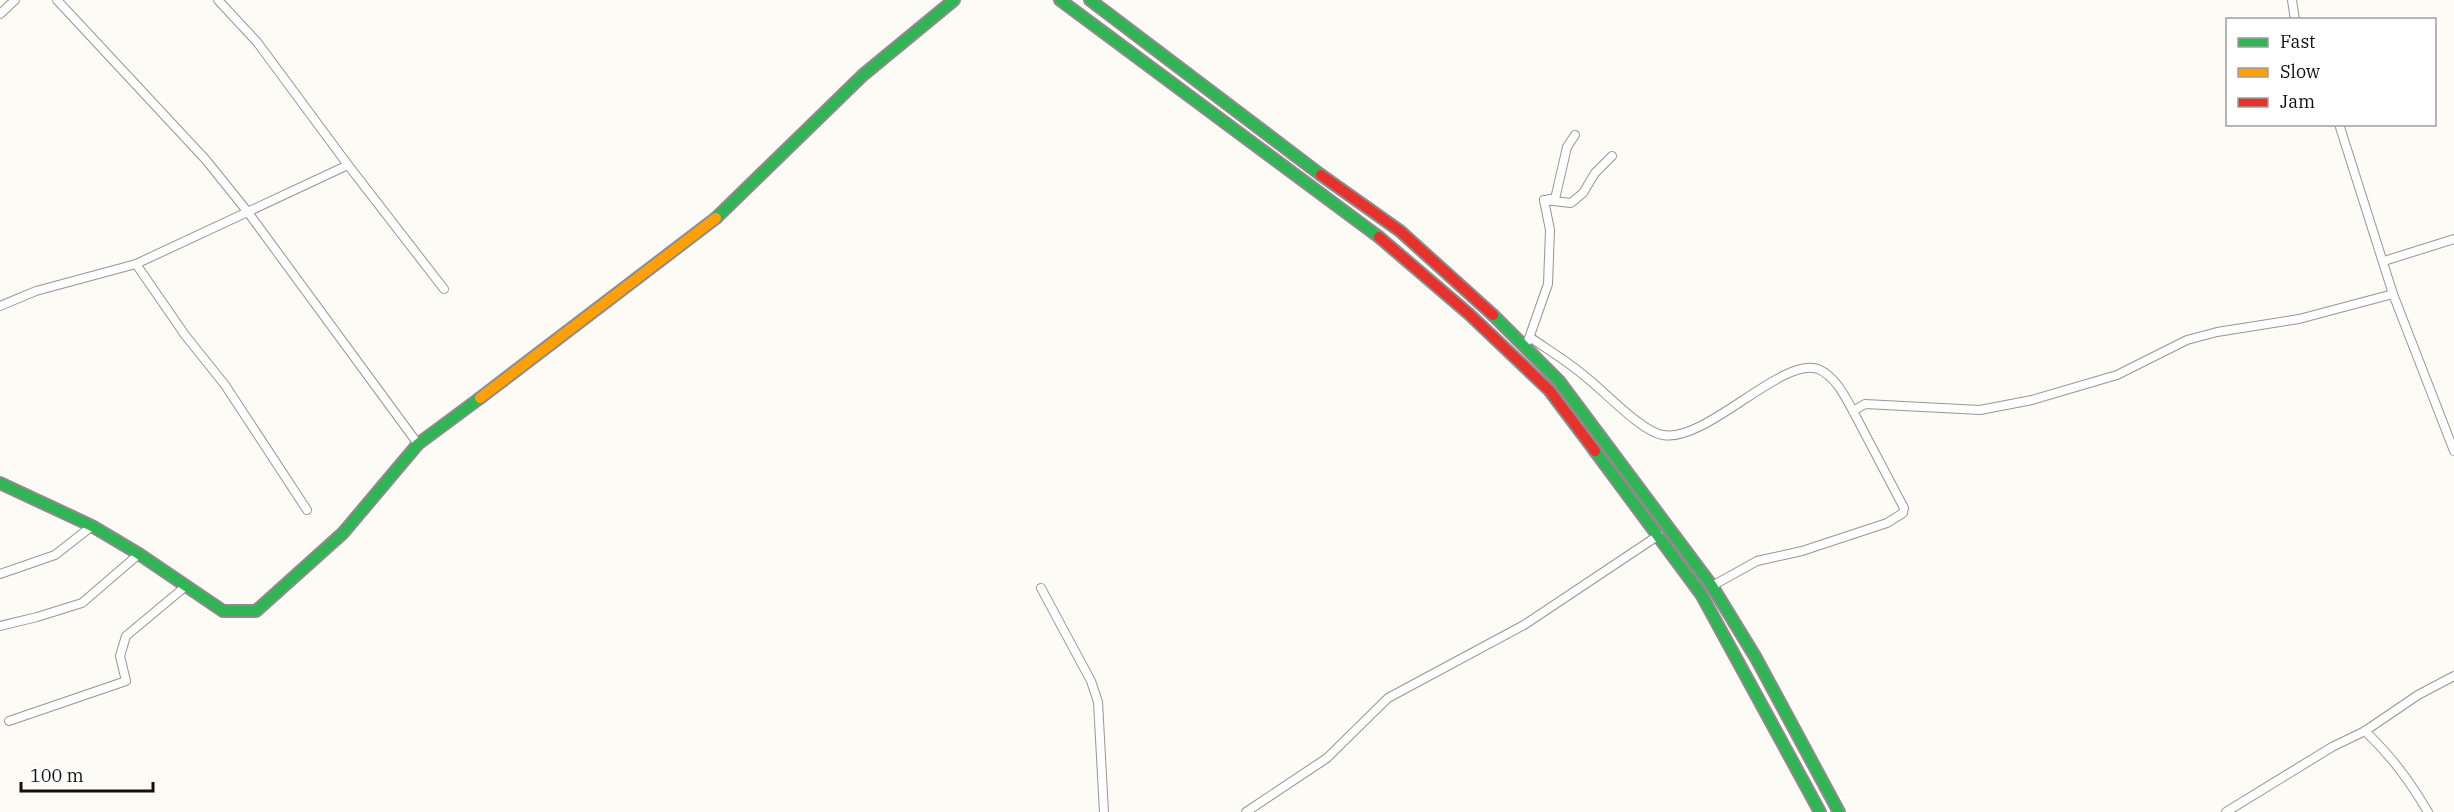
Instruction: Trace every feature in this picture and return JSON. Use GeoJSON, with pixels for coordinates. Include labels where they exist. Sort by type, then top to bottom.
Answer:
{"type":"FeatureCollection","features":[{"type":"Feature","properties":{"kind":"main road"},"geometry":{"type":"LineString","coordinates":[[0,483],[92,526],[139,554],[223,611],[256,611],[343,532],[418,444],[709,225],[863,75],[954,0]]}},
{"type":"Feature","properties":{"kind":"main road"},"geometry":{"type":"LineString","coordinates":[[1060,0],[1388,244],[1469,314],[1549,390],[1701,594],[1820,812]]}},
{"type":"Feature","properties":{"kind":"main road"},"geometry":{"type":"LineString","coordinates":[[1089,0],[1345,194],[1400,231],[1528,342],[1670,527],[1712,586],[1756,658],[1839,812]]}},
{"type":"Feature","properties":{"kind":"street"},"geometry":{"type":"LineString","coordinates":[[0,14],[15,0]]}},
{"type":"Feature","properties":{"kind":"street"},"geometry":{"type":"LineString","coordinates":[[57,0],[206,160],[247,211],[418,444]]}},
{"type":"Feature","properties":{"kind":"street"},"geometry":{"type":"LineString","coordinates":[[218,0],[257,42],[444,289]]}},
{"type":"Feature","properties":{"kind":"street"},"geometry":{"type":"LineString","coordinates":[[2292,0],[2295,18]]}},
{"type":"Feature","properties":{"kind":"street"},"geometry":{"type":"LineString","coordinates":[[2340,126],[2393,294],[2454,451]]}},
{"type":"Feature","properties":{"kind":"street"},"geometry":{"type":"LineString","coordinates":[[1544,200],[1555,199],[1567,147],[1575,135]]}},
{"type":"Feature","properties":{"kind":"street"},"geometry":{"type":"LineString","coordinates":[[1544,200],[1571,203],[1583,193],[1595,172],[1612,156]]}},
{"type":"Feature","properties":{"kind":"street"},"geometry":{"type":"LineString","coordinates":[[0,306],[36,291],[136,264],[348,165]]}},
{"type":"Feature","properties":{"kind":"street"},"geometry":{"type":"LineString","coordinates":[[1544,200],[1550,230],[1547,253],[1548,284],[1528,342],[1586,376],[1647,429],[1661,435],[1678,436],[1696,428],[1760,389],[1796,371],[1809,368],[1819,370],[1829,376],[1853,411],[1904,508],[1903,513],[1887,523],[1802,551],[1757,561],[1712,586]]}},
{"type":"Feature","properties":{"kind":"street"},"geometry":{"type":"LineString","coordinates":[[2384,261],[2454,239]]}},
{"type":"Feature","properties":{"kind":"street"},"geometry":{"type":"LineString","coordinates":[[136,264],[185,335],[225,385],[307,510]]}},
{"type":"Feature","properties":{"kind":"street"},"geometry":{"type":"LineString","coordinates":[[1853,411],[1865,404],[1980,410],[2032,400],[2117,375],[2187,340],[2217,332],[2299,319],[2393,294]]}},
{"type":"Feature","properties":{"kind":"street"},"geometry":{"type":"LineString","coordinates":[[0,573],[55,555],[92,526]]}},
{"type":"Feature","properties":{"kind":"street"},"geometry":{"type":"LineString","coordinates":[[1246,812],[1327,758],[1388,698],[1524,625],[1659,535]]}},
{"type":"Feature","properties":{"kind":"street"},"geometry":{"type":"LineString","coordinates":[[0,626],[82,603],[139,554]]}},
{"type":"Feature","properties":{"kind":"street"},"geometry":{"type":"LineString","coordinates":[[9,721],[126,681],[120,656],[126,636],[186,586]]}},
{"type":"Feature","properties":{"kind":"street"},"geometry":{"type":"LineString","coordinates":[[1041,588],[1091,681],[1098,702],[1104,812]]}},
{"type":"Feature","properties":{"kind":"street"},"geometry":{"type":"LineString","coordinates":[[2226,812],[2332,747],[2365,731],[2418,695],[2454,675]]}},
{"type":"Feature","properties":{"kind":"street"},"geometry":{"type":"LineString","coordinates":[[2365,731],[2392,757],[2428,812]]}},
{"type":"Feature","properties":{"kind":"traffic: fast"},"geometry":{"type":"LineString","coordinates":[[716,218],[863,75],[954,0]]}},
{"type":"Feature","properties":{"kind":"traffic: fast"},"geometry":{"type":"LineString","coordinates":[[1060,0],[1379,237]]}},
{"type":"Feature","properties":{"kind":"traffic: fast"},"geometry":{"type":"LineString","coordinates":[[1090,0],[1321,175]]}},
{"type":"Feature","properties":{"kind":"traffic: fast"},"geometry":{"type":"LineString","coordinates":[[1493,315],[1559,381],[1712,586],[1756,658],[1839,812]]}},
{"type":"Feature","properties":{"kind":"traffic: fast"},"geometry":{"type":"LineString","coordinates":[[0,483],[92,526],[139,554],[223,611],[256,611],[343,533],[418,444],[480,398]]}},
{"type":"Feature","properties":{"kind":"traffic: fast"},"geometry":{"type":"LineString","coordinates":[[1595,451],[1701,594],[1820,812]]}},
{"type":"Feature","properties":{"kind":"traffic: slow"},"geometry":{"type":"LineString","coordinates":[[480,398],[716,218]]}},
{"type":"Feature","properties":{"kind":"traffic: jam"},"geometry":{"type":"LineString","coordinates":[[1321,175],[1400,231],[1493,315]]}},
{"type":"Feature","properties":{"kind":"traffic: jam"},"geometry":{"type":"LineString","coordinates":[[1379,237],[1469,314],[1549,390],[1595,451]]}}]}
